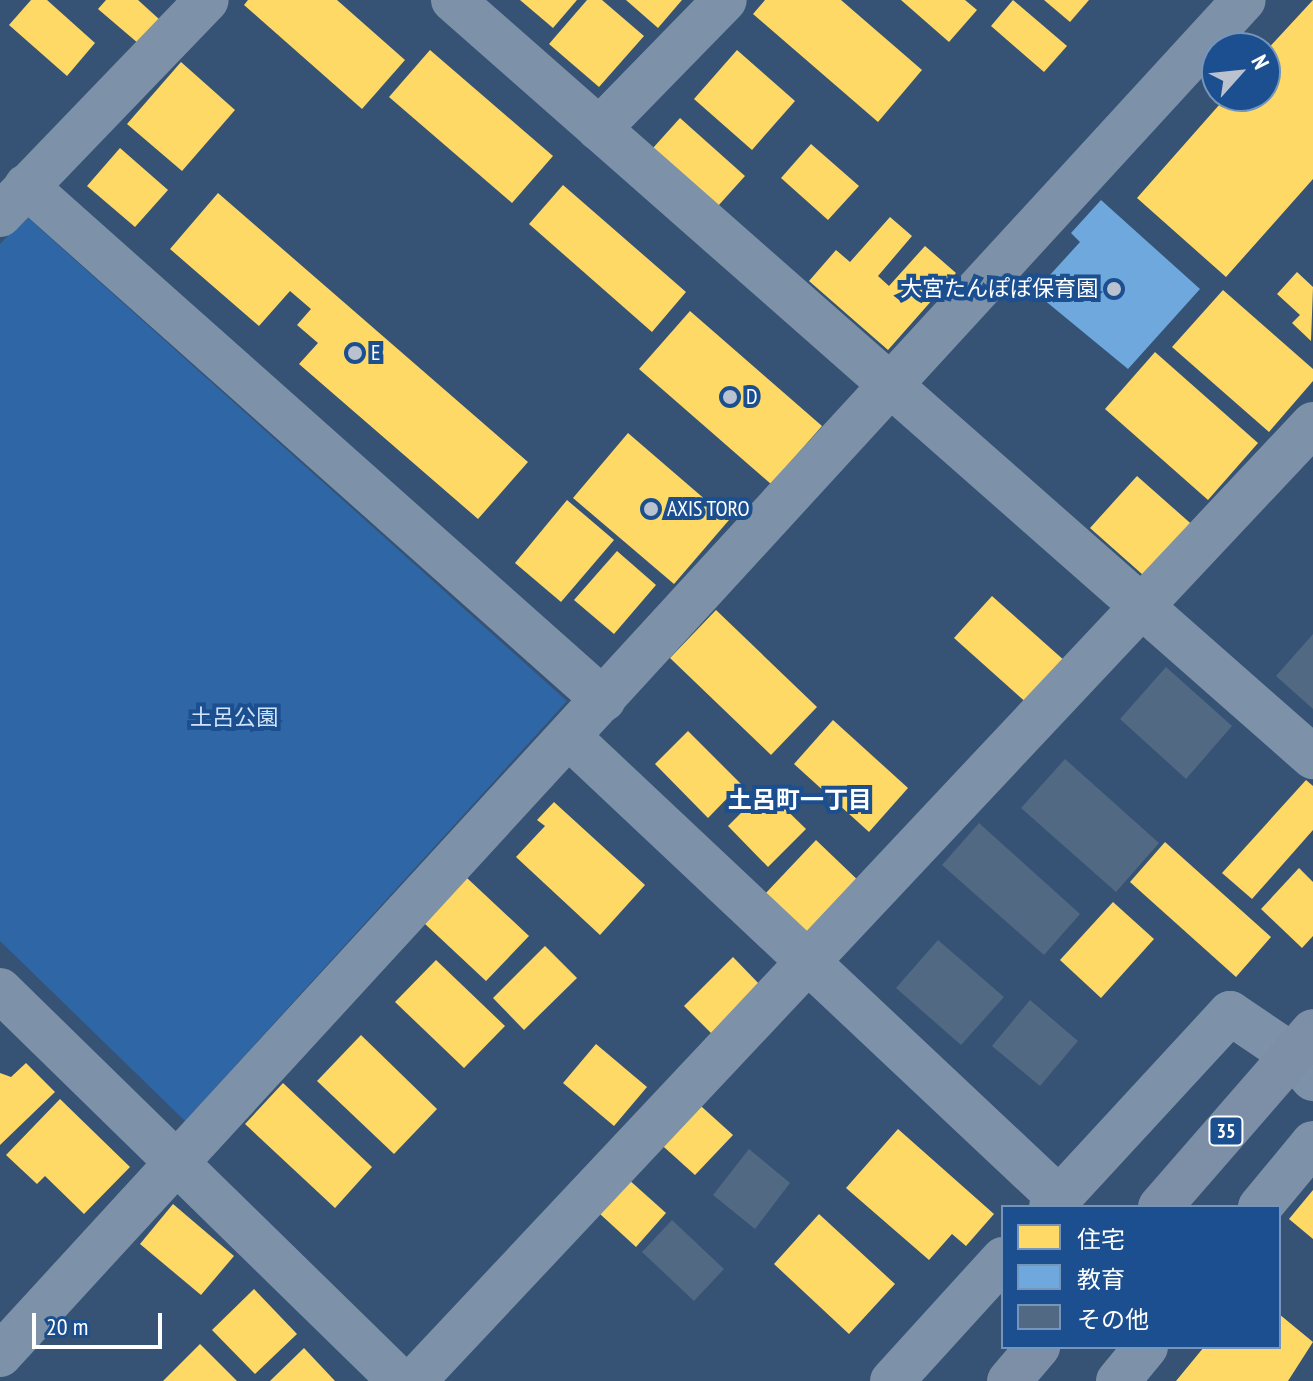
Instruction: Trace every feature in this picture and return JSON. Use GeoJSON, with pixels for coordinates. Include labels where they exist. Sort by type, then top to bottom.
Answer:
{"type":"FeatureCollection","features":[{"type":"Feature","properties":{"kind":"main road","name":"35"},"geometry":{"type":"LineString","coordinates":[[1162,1205],[1306,1055]]}},
{"type":"Feature","properties":{"kind":"main road"},"geometry":{"type":"LineString","coordinates":[[1009,1381],[1036,1349]]}},
{"type":"Feature","properties":{"kind":"street"},"geometry":{"type":"LineString","coordinates":[[207,0],[13,200],[604,700]]}},
{"type":"Feature","properties":{"kind":"street"},"geometry":{"type":"LineString","coordinates":[[453,0],[1313,757]]}},
{"type":"Feature","properties":{"kind":"street"},"geometry":{"type":"LineString","coordinates":[[599,129],[725,0]]}},
{"type":"Feature","properties":{"kind":"street"},"geometry":{"type":"LineString","coordinates":[[0,1355],[179,1166],[889,384],[1244,0]]}},
{"type":"Feature","properties":{"kind":"street"},"geometry":{"type":"LineString","coordinates":[[414,1381],[804,962],[1144,608],[1313,424]]}},
{"type":"Feature","properties":{"kind":"street"},"geometry":{"type":"LineString","coordinates":[[570,738],[1055,1202],[1230,1013],[1306,1055]]}},
{"type":"Feature","properties":{"kind":"street"},"geometry":{"type":"LineString","coordinates":[[0,990],[400,1381]]}},
{"type":"Feature","properties":{"kind":"street"},"geometry":{"type":"LineString","coordinates":[[1262,1205],[1313,1143]]}},
{"type":"Feature","properties":{"kind":"street"},"geometry":{"type":"LineString","coordinates":[[892,1381],[1001,1261]]}},
{"type":"Feature","properties":{"kind":"street"},"geometry":{"type":"LineString","coordinates":[[1118,1381],[1144,1349]]}},
{"type":"Feature","properties":{"kind":"green space","name":"土呂公園"},"geometry":{"type":"Polygon","coordinates":[[[26,216],[567,701],[185,1121],[0,941],[0,244],[26,216]]]}},
{"type":"Feature","properties":{"kind":"building: 住宅"},"geometry":{"type":"Polygon","coordinates":[[[31,0],[47,0],[95,43],[67,76],[9,25],[31,0]]]}},
{"type":"Feature","properties":{"kind":"building: 住宅"},"geometry":{"type":"Polygon","coordinates":[[[106,0],[138,0],[160,20],[139,44],[98,9],[106,0]]]}},
{"type":"Feature","properties":{"kind":"building: 住宅"},"geometry":{"type":"Polygon","coordinates":[[[248,0],[337,0],[405,60],[362,109],[244,5],[248,0]]]}},
{"type":"Feature","properties":{"kind":"building: 住宅"},"geometry":{"type":"Polygon","coordinates":[[[520,0],[577,0],[553,28],[520,0]]]}},
{"type":"Feature","properties":{"kind":"building: 住宅"},"geometry":{"type":"Polygon","coordinates":[[[587,0],[602,0],[644,36],[599,87],[549,44],[587,0]]]}},
{"type":"Feature","properties":{"kind":"building: 住宅"},"geometry":{"type":"Polygon","coordinates":[[[626,0],[682,0],[658,28],[626,0]]]}},
{"type":"Feature","properties":{"kind":"building: 住宅"},"geometry":{"type":"Polygon","coordinates":[[[765,0],[841,0],[922,70],[878,122],[753,14],[765,0]]]}},
{"type":"Feature","properties":{"kind":"building: 住宅"},"geometry":{"type":"Polygon","coordinates":[[[901,0],[965,0],[977,10],[949,42],[901,0]]]}},
{"type":"Feature","properties":{"kind":"building: 住宅"},"geometry":{"type":"Polygon","coordinates":[[[1013,0],[1067,46],[1044,72],[991,26],[1013,0]]]}},
{"type":"Feature","properties":{"kind":"building: 住宅"},"geometry":{"type":"Polygon","coordinates":[[[1044,0],[1089,0],[1070,22],[1044,0]]]}},
{"type":"Feature","properties":{"kind":"building: 住宅"},"geometry":{"type":"Polygon","coordinates":[[[1313,0],[1313,179],[1226,277],[1137,198],[1213,112],[1281,112],[1281,35],[1313,0]]]}},
{"type":"Feature","properties":{"kind":"building: 住宅"},"geometry":{"type":"Polygon","coordinates":[[[430,50],[553,156],[512,203],[389,97],[430,50]]]}},
{"type":"Feature","properties":{"kind":"building: 住宅"},"geometry":{"type":"Polygon","coordinates":[[[737,50],[795,101],[752,150],[694,99],[737,50]]]}},
{"type":"Feature","properties":{"kind":"building: 住宅"},"geometry":{"type":"Polygon","coordinates":[[[181,62],[235,110],[182,171],[127,124],[181,62]]]}},
{"type":"Feature","properties":{"kind":"building: 住宅"},"geometry":{"type":"Polygon","coordinates":[[[680,118],[745,176],[709,216],[644,158],[680,118]]]}},
{"type":"Feature","properties":{"kind":"building: 住宅"},"geometry":{"type":"Polygon","coordinates":[[[811,144],[859,186],[828,220],[781,178],[811,144]]]}},
{"type":"Feature","properties":{"kind":"building: 住宅"},"geometry":{"type":"Polygon","coordinates":[[[120,148],[168,190],[135,227],[87,186],[120,148]]]}},
{"type":"Feature","properties":{"kind":"building: 住宅"},"geometry":{"type":"Polygon","coordinates":[[[563,185],[686,292],[652,332],[529,224],[563,185]]]}},
{"type":"Feature","properties":{"kind":"building: 住宅","name":"E"},"geometry":{"type":"Polygon","coordinates":[[[218,193],[528,462],[478,519],[299,364],[318,343],[297,325],[311,309],[290,291],[259,326],[170,249],[218,193]]]}},
{"type":"Feature","properties":{"kind":"building: 住宅"},"geometry":{"type":"Polygon","coordinates":[[[890,217],[912,236],[878,276],[889,286],[925,246],[956,273],[888,350],[809,281],[836,250],[850,262],[890,217]]]}},
{"type":"Feature","properties":{"kind":"building: 住宅"},"geometry":{"type":"Polygon","coordinates":[[[1297,272],[1313,287],[1311,341],[1292,323],[1300,315],[1277,294],[1297,272]]]}},
{"type":"Feature","properties":{"kind":"building: 住宅"},"geometry":{"type":"Polygon","coordinates":[[[1223,290],[1313,369],[1313,381],[1269,432],[1172,347],[1223,290]]]}},
{"type":"Feature","properties":{"kind":"building: 住宅","name":"D"},"geometry":{"type":"Polygon","coordinates":[[[690,311],[822,426],[771,484],[639,369],[690,311]]]}},
{"type":"Feature","properties":{"kind":"building: 住宅"},"geometry":{"type":"Polygon","coordinates":[[[1155,352],[1258,443],[1208,500],[1105,409],[1155,352]]]}},
{"type":"Feature","properties":{"kind":"building: 住宅","name":"AXIS TORO"},"geometry":{"type":"Polygon","coordinates":[[[628,433],[729,520],[674,584],[573,498],[628,433]]]}},
{"type":"Feature","properties":{"kind":"building: 住宅"},"geometry":{"type":"Polygon","coordinates":[[[1137,476],[1197,529],[1151,582],[1090,528],[1137,476]]]}},
{"type":"Feature","properties":{"kind":"building: 住宅"},"geometry":{"type":"Polygon","coordinates":[[[567,500],[614,540],[561,602],[515,563],[567,500]]]}},
{"type":"Feature","properties":{"kind":"building: 住宅"},"geometry":{"type":"Polygon","coordinates":[[[617,551],[656,585],[614,634],[574,600],[617,551]]]}},
{"type":"Feature","properties":{"kind":"building: 住宅"},"geometry":{"type":"Polygon","coordinates":[[[992,596],[1066,662],[1029,705],[954,638],[992,596]]]}},
{"type":"Feature","properties":{"kind":"building: 住宅"},"geometry":{"type":"Polygon","coordinates":[[[716,610],[817,707],[771,755],[670,658],[716,610]]]}},
{"type":"Feature","properties":{"kind":"building: 住宅"},"geometry":{"type":"Polygon","coordinates":[[[833,720],[908,788],[869,832],[794,764],[833,720]]]}},
{"type":"Feature","properties":{"kind":"building: 住宅"},"geometry":{"type":"Polygon","coordinates":[[[688,731],[741,784],[708,818],[655,764],[688,731]]]}},
{"type":"Feature","properties":{"kind":"building: 住宅"},"geometry":{"type":"Polygon","coordinates":[[[1306,780],[1313,786],[1313,830],[1252,899],[1222,873],[1306,780]]]}},
{"type":"Feature","properties":{"kind":"building: 住宅"},"geometry":{"type":"Polygon","coordinates":[[[765,789],[806,829],[768,867],[728,826],[765,789]]]}},
{"type":"Feature","properties":{"kind":"building: 住宅"},"geometry":{"type":"Polygon","coordinates":[[[554,802],[645,885],[600,935],[516,857],[545,826],[537,820],[554,802]]]}},
{"type":"Feature","properties":{"kind":"building: 住宅"},"geometry":{"type":"Polygon","coordinates":[[[816,840],[864,886],[812,940],[764,895],[816,840]]]}},
{"type":"Feature","properties":{"kind":"building: 住宅"},"geometry":{"type":"Polygon","coordinates":[[[1165,842],[1271,937],[1236,977],[1130,882],[1165,842]]]}},
{"type":"Feature","properties":{"kind":"building: 住宅"},"geometry":{"type":"Polygon","coordinates":[[[1299,868],[1313,882],[1313,936],[1302,948],[1261,909],[1299,868]]]}},
{"type":"Feature","properties":{"kind":"building: 住宅"},"geometry":{"type":"Polygon","coordinates":[[[467,878],[529,936],[486,981],[424,923],[467,878]]]}},
{"type":"Feature","properties":{"kind":"building: 住宅"},"geometry":{"type":"Polygon","coordinates":[[[1113,902],[1154,939],[1101,998],[1060,960],[1113,902]]]}},
{"type":"Feature","properties":{"kind":"building: 住宅"},"geometry":{"type":"Polygon","coordinates":[[[545,946],[577,978],[524,1030],[493,998],[545,946]]]}},
{"type":"Feature","properties":{"kind":"building: 住宅"},"geometry":{"type":"Polygon","coordinates":[[[733,957],[763,988],[714,1036],[684,1006],[733,957]]]}},
{"type":"Feature","properties":{"kind":"building: 住宅"},"geometry":{"type":"Polygon","coordinates":[[[436,960],[505,1026],[464,1068],[395,1002],[436,960]]]}},
{"type":"Feature","properties":{"kind":"building: 住宅"},"geometry":{"type":"Polygon","coordinates":[[[361,1035],[437,1109],[394,1154],[317,1081],[361,1035]]]}},
{"type":"Feature","properties":{"kind":"building: 住宅"},"geometry":{"type":"Polygon","coordinates":[[[596,1044],[647,1087],[614,1126],[563,1083],[596,1044]]]}},
{"type":"Feature","properties":{"kind":"building: 住宅"},"geometry":{"type":"Polygon","coordinates":[[[26,1063],[55,1092],[0,1145],[0,1073],[11,1077],[26,1063]]]}},
{"type":"Feature","properties":{"kind":"building: 住宅"},"geometry":{"type":"Polygon","coordinates":[[[283,1083],[372,1167],[335,1208],[245,1124],[283,1083]]]}},
{"type":"Feature","properties":{"kind":"building: 住宅"},"geometry":{"type":"Polygon","coordinates":[[[692,1098],[733,1135],[695,1175],[655,1139],[692,1098]]]}},
{"type":"Feature","properties":{"kind":"building: 住宅"},"geometry":{"type":"Polygon","coordinates":[[[60,1099],[130,1167],[84,1214],[45,1176],[37,1184],[6,1155],[60,1099]]]}},
{"type":"Feature","properties":{"kind":"building: 住宅"},"geometry":{"type":"Polygon","coordinates":[[[898,1129],[994,1214],[966,1246],[952,1234],[929,1260],[846,1188],[898,1129]]]}},
{"type":"Feature","properties":{"kind":"building: 住宅"},"geometry":{"type":"Polygon","coordinates":[[[618,1170],[666,1213],[636,1247],[588,1203],[618,1170]]]}},
{"type":"Feature","properties":{"kind":"building: 住宅"},"geometry":{"type":"Polygon","coordinates":[[[1313,1190],[1313,1239],[1289,1219],[1313,1190]]]}},
{"type":"Feature","properties":{"kind":"building: 住宅"},"geometry":{"type":"Polygon","coordinates":[[[173,1204],[234,1256],[201,1295],[140,1244],[173,1204]]]}},
{"type":"Feature","properties":{"kind":"building: 住宅"},"geometry":{"type":"Polygon","coordinates":[[[819,1214],[895,1284],[849,1334],[774,1264],[819,1214]]]}},
{"type":"Feature","properties":{"kind":"building: 住宅"},"geometry":{"type":"Polygon","coordinates":[[[254,1289],[297,1334],[255,1374],[212,1330],[254,1289]]]}},
{"type":"Feature","properties":{"kind":"building: 住宅"},"geometry":{"type":"Polygon","coordinates":[[[1281,1316],[1313,1342],[1288,1381],[1176,1381],[1202,1349],[1281,1349],[1281,1316]]]}},
{"type":"Feature","properties":{"kind":"building: 住宅"},"geometry":{"type":"Polygon","coordinates":[[[200,1344],[237,1381],[163,1381],[200,1344]]]}},
{"type":"Feature","properties":{"kind":"building: 住宅"},"geometry":{"type":"Polygon","coordinates":[[[304,1348],[335,1381],[270,1381],[304,1348]]]}},
{"type":"Feature","properties":{"kind":"building: 教育"},"geometry":{"type":"Polygon","coordinates":[[[1101,200],[1200,289],[1128,369],[1043,299],[1039,287],[1080,242],[1071,233],[1101,200]]]}},
{"type":"Feature","properties":{"kind":"building: その他"},"geometry":{"type":"Polygon","coordinates":[[[1313,634],[1313,709],[1276,676],[1313,634]]]}},
{"type":"Feature","properties":{"kind":"building: その他"},"geometry":{"type":"Polygon","coordinates":[[[1166,667],[1232,726],[1186,779],[1120,719],[1166,667]]]}},
{"type":"Feature","properties":{"kind":"building: その他"},"geometry":{"type":"Polygon","coordinates":[[[1065,759],[1159,843],[1116,892],[1021,808],[1065,759]]]}},
{"type":"Feature","properties":{"kind":"building: その他"},"geometry":{"type":"Polygon","coordinates":[[[979,823],[1080,914],[1044,955],[942,865],[979,823]]]}},
{"type":"Feature","properties":{"kind":"building: その他"},"geometry":{"type":"Polygon","coordinates":[[[938,940],[1004,997],[961,1045],[896,988],[938,940]]]}},
{"type":"Feature","properties":{"kind":"building: その他"},"geometry":{"type":"Polygon","coordinates":[[[1030,1000],[1078,1041],[1040,1086],[992,1046],[1030,1000]]]}},
{"type":"Feature","properties":{"kind":"building: その他"},"geometry":{"type":"Polygon","coordinates":[[[749,1149],[790,1183],[755,1229],[713,1195],[749,1149]]]}},
{"type":"Feature","properties":{"kind":"building: その他"},"geometry":{"type":"Polygon","coordinates":[[[672,1220],[724,1269],[694,1301],[642,1252],[672,1220]]]}},
{"type":"Feature","properties":{"kind":"place","name":"大宮たんぽぽ保育園"},"geometry":{"type":"Point","coordinates":[1114,289]}},
{"type":"Feature","properties":{"kind":"place","name":"E"},"geometry":{"type":"Point","coordinates":[355,353]}},
{"type":"Feature","properties":{"kind":"place","name":"D"},"geometry":{"type":"Point","coordinates":[730,397]}},
{"type":"Feature","properties":{"kind":"place","name":"AXIS TORO"},"geometry":{"type":"Point","coordinates":[651,509]}},
{"type":"Feature","properties":{"kind":"district","name":"土呂町一丁目"},"geometry":{"type":"Point","coordinates":[800,800]}}]}
